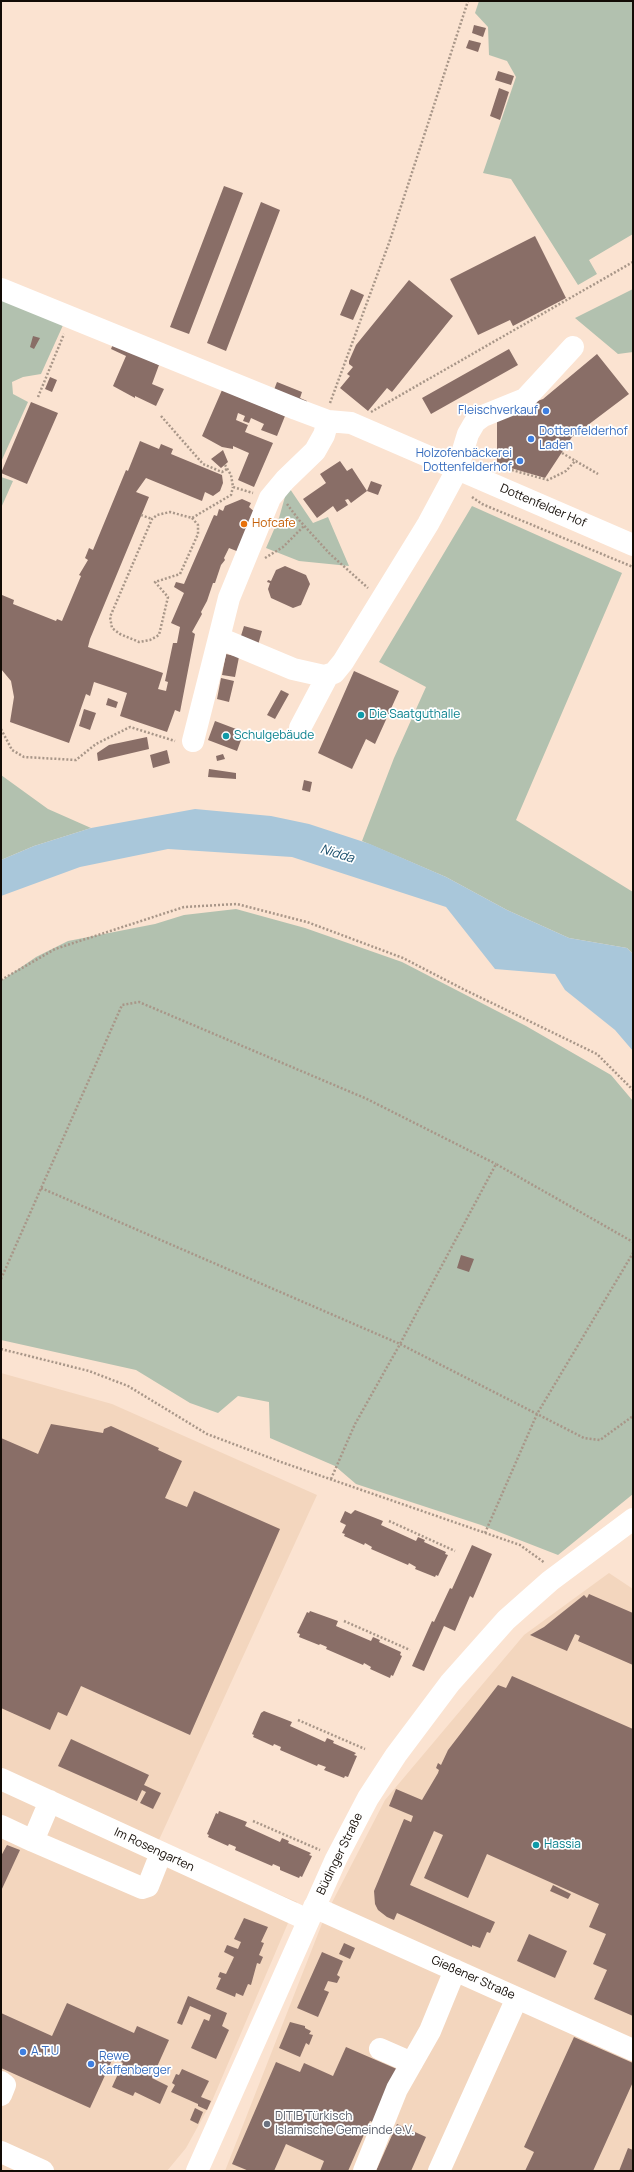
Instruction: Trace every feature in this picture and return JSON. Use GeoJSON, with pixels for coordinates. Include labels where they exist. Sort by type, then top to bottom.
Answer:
{"type":"FeatureCollection","features":[{"type":"Feature","properties":{"kind":"street","name":"Dottenfelder Hof"},"geometry":{"type":"LineString","coordinates":[[1,289],[71,316],[296,409],[328,421],[351,423],[454,476],[633,544]]}},
{"type":"Feature","properties":{"kind":"street"},"geometry":{"type":"LineString","coordinates":[[219,638],[293,669],[324,676],[334,673],[344,662],[382,600],[454,476],[468,434],[475,422],[483,416],[525,399],[573,347]]}},
{"type":"Feature","properties":{"kind":"street"},"geometry":{"type":"LineString","coordinates":[[194,741],[229,598],[245,558],[273,494],[315,451],[324,435],[328,421]]}},
{"type":"Feature","properties":{"kind":"street"},"geometry":{"type":"LineString","coordinates":[[300,728],[328,675]]}},
{"type":"Feature","properties":{"kind":"street","name":"Büdinger Straße"},"geometry":{"type":"LineString","coordinates":[[200,2168],[311,1914],[368,1798],[411,1734],[474,1654],[506,1620],[550,1574],[633,1519]]}},
{"type":"Feature","properties":{"kind":"street","name":"Im Rosengarten"},"geometry":{"type":"LineString","coordinates":[[1,1779],[161,1853],[311,1914]]}},
{"type":"Feature","properties":{"kind":"street"},"geometry":{"type":"LineString","coordinates":[[34,1841],[50,1802]]}},
{"type":"Feature","properties":{"kind":"street"},"geometry":{"type":"LineString","coordinates":[[1,1826],[142,1888],[148,1886],[161,1853]]}},
{"type":"Feature","properties":{"kind":"street","name":"Gießener Straße"},"geometry":{"type":"LineString","coordinates":[[311,1914],[455,1970],[633,2050]]}},
{"type":"Feature","properties":{"kind":"street"},"geometry":{"type":"LineString","coordinates":[[364,2171],[398,2090],[430,2031],[455,1970]]}},
{"type":"Feature","properties":{"kind":"street"},"geometry":{"type":"LineString","coordinates":[[439,2171],[517,1998]]}},
{"type":"Feature","properties":{"kind":"street"},"geometry":{"type":"LineString","coordinates":[[380,2049],[412,2063]]}},
{"type":"Feature","properties":{"kind":"street"},"geometry":{"type":"LineString","coordinates":[[1,2082],[5,2085],[1,2095]]}},
{"type":"Feature","properties":{"kind":"street"},"geometry":{"type":"LineString","coordinates":[[1,2152],[43,2171]]}},
{"type":"Feature","properties":{"kind":"path"},"geometry":{"type":"LineString","coordinates":[[328,421],[330,398],[389,243],[468,1]]}},
{"type":"Feature","properties":{"kind":"path"},"geometry":{"type":"LineString","coordinates":[[351,423],[633,262]]}},
{"type":"Feature","properties":{"kind":"path"},"geometry":{"type":"LineString","coordinates":[[38,397],[71,316]]}},
{"type":"Feature","properties":{"kind":"path"},"geometry":{"type":"LineString","coordinates":[[161,416],[204,464],[220,473],[227,469]]}},
{"type":"Feature","properties":{"kind":"path"},"geometry":{"type":"LineString","coordinates":[[562,453],[598,474]]}},
{"type":"Feature","properties":{"kind":"path"},"geometry":{"type":"LineString","coordinates":[[504,468],[548,480],[566,471],[576,460]]}},
{"type":"Feature","properties":{"kind":"path"},"geometry":{"type":"LineString","coordinates":[[192,518],[231,495],[233,487],[225,465]]}},
{"type":"Feature","properties":{"kind":"path"},"geometry":{"type":"LineString","coordinates":[[454,476],[482,504],[633,567]]}},
{"type":"Feature","properties":{"kind":"path"},"geometry":{"type":"LineString","coordinates":[[233,487],[273,494],[330,554],[382,600]]}},
{"type":"Feature","properties":{"kind":"path"},"geometry":{"type":"LineString","coordinates":[[170,512],[192,518],[198,525],[198,534],[180,574],[155,582],[168,597],[159,635],[150,640],[139,642],[116,631],[112,628],[110,617],[152,519],[157,515],[170,512]]}},
{"type":"Feature","properties":{"kind":"path"},"geometry":{"type":"LineString","coordinates":[[141,515],[152,519]]}},
{"type":"Feature","properties":{"kind":"path"},"geometry":{"type":"LineString","coordinates":[[245,558],[267,558],[284,547],[304,526]]}},
{"type":"Feature","properties":{"kind":"path"},"geometry":{"type":"LineString","coordinates":[[1,729],[12,750],[24,757],[76,760],[96,744],[130,727],[184,743],[194,741]]}},
{"type":"Feature","properties":{"kind":"path"},"geometry":{"type":"LineString","coordinates":[[1,980],[55,949],[184,907],[236,904],[307,922],[403,958],[462,989],[597,1054],[633,1090]]}},
{"type":"Feature","properties":{"kind":"path"},"geometry":{"type":"LineString","coordinates":[[1,1279],[122,1005],[139,1002],[367,1099],[496,1164],[633,1242]]}},
{"type":"Feature","properties":{"kind":"path"},"geometry":{"type":"LineString","coordinates":[[331,1479],[355,1424],[400,1344],[496,1164]]}},
{"type":"Feature","properties":{"kind":"path"},"geometry":{"type":"LineString","coordinates":[[41,1188],[400,1344],[584,1438],[600,1440],[633,1416]]}},
{"type":"Feature","properties":{"kind":"path"},"geometry":{"type":"LineString","coordinates":[[485,1533],[537,1414],[633,1253]]}},
{"type":"Feature","properties":{"kind":"path"},"geometry":{"type":"LineString","coordinates":[[1,1349],[89,1372],[128,1386],[208,1434],[520,1545],[550,1574]]}},
{"type":"Feature","properties":{"kind":"path"},"geometry":{"type":"LineString","coordinates":[[389,1522],[455,1551]]}},
{"type":"Feature","properties":{"kind":"path"},"geometry":{"type":"LineString","coordinates":[[344,1621],[410,1650]]}},
{"type":"Feature","properties":{"kind":"path"},"geometry":{"type":"LineString","coordinates":[[298,1720],[366,1749]]}},
{"type":"Feature","properties":{"kind":"path"},"geometry":{"type":"LineString","coordinates":[[254,1821],[320,1850]]}},
{"type":"Feature","properties":{"kind":"shaded area"},"geometry":{"type":"Polygon","coordinates":[[[1,1373],[112,1404],[317,1495],[158,1842],[297,1902],[212,2101],[186,2148],[167,2171],[1,2171],[1,1373]]]}},
{"type":"Feature","properties":{"kind":"shaded area"},"geometry":{"type":"Polygon","coordinates":[[[609,1573],[633,1589],[633,2171],[225,2171],[325,1916],[385,1800],[524,1635],[609,1573]]]}},
{"type":"Feature","properties":{"kind":"green space"},"geometry":{"type":"Polygon","coordinates":[[[479,1],[633,1],[633,234],[589,260],[597,274],[578,285],[511,179],[483,173],[516,77],[507,61],[489,55],[488,27],[475,13],[479,1]]]}},
{"type":"Feature","properties":{"kind":"green space"},"geometry":{"type":"Polygon","coordinates":[[[633,289],[633,352],[618,354],[575,318],[633,289]]]}},
{"type":"Feature","properties":{"kind":"green space"},"geometry":{"type":"Polygon","coordinates":[[[1,299],[64,323],[41,374],[23,377],[12,382],[13,394],[28,402],[1,462],[1,299]]]}},
{"type":"Feature","properties":{"kind":"green space"},"geometry":{"type":"Polygon","coordinates":[[[1,477],[13,481],[1,508],[1,477]]]}},
{"type":"Feature","properties":{"kind":"green space"},"geometry":{"type":"Polygon","coordinates":[[[288,486],[313,523],[328,517],[349,566],[299,561],[266,548],[279,518],[288,486]]]}},
{"type":"Feature","properties":{"kind":"green space"},"geometry":{"type":"Polygon","coordinates":[[[472,506],[622,573],[516,820],[633,892],[633,954],[627,948],[569,938],[507,910],[446,877],[362,841],[394,758],[426,687],[379,662],[472,506]]]}},
{"type":"Feature","properties":{"kind":"green space"},"geometry":{"type":"Polygon","coordinates":[[[1,775],[48,809],[91,828],[34,846],[1,860],[1,775]]]}},
{"type":"Feature","properties":{"kind":"green space"},"geometry":{"type":"Polygon","coordinates":[[[236,909],[305,928],[402,962],[526,1026],[611,1075],[633,1101],[633,1494],[558,1555],[481,1525],[356,1484],[335,1466],[270,1438],[269,1402],[238,1396],[218,1413],[190,1403],[136,1370],[1,1340],[1,981],[36,957],[68,941],[155,924],[184,915],[236,909]]]}},
{"type":"Feature","properties":{"kind":"water","name":"Nidda"},"geometry":{"type":"Polygon","coordinates":[[[195,809],[271,816],[309,824],[370,844],[446,877],[507,910],[569,938],[627,948],[633,954],[633,1051],[615,1030],[565,990],[555,974],[495,969],[446,907],[292,857],[168,849],[80,867],[1,896],[1,860],[34,846],[91,828],[195,809]]]}},
{"type":"Feature","properties":{"kind":"building"},"geometry":{"type":"Polygon","coordinates":[[[474,25],[486,28],[483,37],[472,33],[474,25]]]}},
{"type":"Feature","properties":{"kind":"building"},"geometry":{"type":"Polygon","coordinates":[[[469,40],[481,43],[478,52],[466,48],[469,40]]]}},
{"type":"Feature","properties":{"kind":"building"},"geometry":{"type":"Polygon","coordinates":[[[498,71],[514,76],[511,85],[495,80],[498,71]]]}},
{"type":"Feature","properties":{"kind":"building"},"geometry":{"type":"Polygon","coordinates":[[[499,88],[509,92],[500,120],[490,116],[499,88]]]}},
{"type":"Feature","properties":{"kind":"building"},"geometry":{"type":"Polygon","coordinates":[[[224,186],[243,193],[189,334],[170,327],[224,186]]]}},
{"type":"Feature","properties":{"kind":"building"},"geometry":{"type":"Polygon","coordinates":[[[261,202],[280,210],[226,351],[207,343],[261,202]]]}},
{"type":"Feature","properties":{"kind":"building"},"geometry":{"type":"Polygon","coordinates":[[[535,236],[566,298],[513,326],[510,320],[478,335],[450,279],[535,236]]]}},
{"type":"Feature","properties":{"kind":"building"},"geometry":{"type":"Polygon","coordinates":[[[409,280],[453,316],[392,392],[387,388],[368,411],[340,388],[350,376],[347,374],[353,367],[349,364],[349,361],[356,345],[409,280]]]}},
{"type":"Feature","properties":{"kind":"building"},"geometry":{"type":"Polygon","coordinates":[[[351,289],[364,295],[353,320],[340,315],[351,289]]]}},
{"type":"Feature","properties":{"kind":"building"},"geometry":{"type":"Polygon","coordinates":[[[33,336],[40,338],[34,349],[30,347],[33,336]]]}},
{"type":"Feature","properties":{"kind":"building"},"geometry":{"type":"Polygon","coordinates":[[[113,344],[159,365],[152,384],[164,389],[156,406],[135,396],[135,398],[113,386],[126,356],[111,349],[113,344]]]}},
{"type":"Feature","properties":{"kind":"building"},"geometry":{"type":"Polygon","coordinates":[[[509,349],[518,365],[431,414],[422,398],[509,349]]]}},
{"type":"Feature","properties":{"kind":"building"},"geometry":{"type":"Polygon","coordinates":[[[597,354],[629,394],[572,437],[545,478],[497,464],[497,416],[543,399],[597,354]]]}},
{"type":"Feature","properties":{"kind":"building"},"geometry":{"type":"Polygon","coordinates":[[[50,377],[57,380],[52,392],[45,389],[50,377]]]}},
{"type":"Feature","properties":{"kind":"building"},"geometry":{"type":"Polygon","coordinates":[[[277,382],[302,392],[300,398],[307,401],[305,407],[272,395],[277,382]]]}},
{"type":"Feature","properties":{"kind":"building"},"geometry":{"type":"Polygon","coordinates":[[[222,390],[285,416],[277,436],[261,430],[264,424],[251,418],[249,423],[243,421],[245,416],[238,413],[236,420],[248,425],[245,432],[273,443],[254,487],[238,480],[249,453],[233,446],[233,449],[222,447],[202,436],[222,390]]]}},
{"type":"Feature","properties":{"kind":"building"},"geometry":{"type":"Polygon","coordinates":[[[31,402],[58,413],[27,484],[1,473],[31,402]]]}},
{"type":"Feature","properties":{"kind":"building"},"geometry":{"type":"Polygon","coordinates":[[[140,441],[159,449],[161,444],[173,449],[171,454],[222,475],[223,483],[220,491],[213,496],[205,492],[202,501],[146,478],[136,492],[149,497],[88,647],[163,673],[158,689],[166,691],[168,682],[165,681],[173,643],[177,643],[180,627],[171,623],[184,593],[174,587],[176,582],[184,584],[214,515],[217,516],[219,509],[223,511],[225,506],[242,499],[251,503],[249,507],[256,513],[239,552],[229,548],[215,583],[213,583],[207,601],[201,612],[202,614],[192,632],[195,634],[180,712],[175,710],[167,732],[120,716],[127,693],[94,682],[90,696],[86,694],[69,743],[10,722],[14,697],[11,681],[1,669],[2,595],[14,600],[13,604],[56,621],[57,619],[62,621],[81,576],[79,575],[88,560],[85,558],[89,548],[93,550],[126,470],[128,471],[140,441]]]}},
{"type":"Feature","properties":{"kind":"building"},"geometry":{"type":"Polygon","coordinates":[[[223,450],[228,462],[221,468],[211,459],[223,450]]]}},
{"type":"Feature","properties":{"kind":"building"},"geometry":{"type":"Polygon","coordinates":[[[340,461],[347,471],[352,468],[367,491],[351,503],[348,499],[345,500],[348,505],[337,512],[333,506],[317,518],[303,499],[326,483],[320,474],[340,461]]]}},
{"type":"Feature","properties":{"kind":"building"},"geometry":{"type":"Polygon","coordinates":[[[371,481],[382,485],[378,495],[367,491],[371,481]]]}},
{"type":"Feature","properties":{"kind":"building"},"geometry":{"type":"Polygon","coordinates":[[[285,566],[306,575],[310,584],[301,605],[293,608],[271,598],[268,589],[270,583],[267,582],[268,580],[271,581],[276,570],[285,566]]]}},
{"type":"Feature","properties":{"kind":"building"},"geometry":{"type":"Polygon","coordinates":[[[244,626],[262,631],[258,645],[240,639],[244,626]]]}},
{"type":"Feature","properties":{"kind":"building"},"geometry":{"type":"Polygon","coordinates":[[[226,654],[239,657],[235,677],[222,675],[226,654]]]}},
{"type":"Feature","properties":{"kind":"building","name":"Die Saatguthalle"},"geometry":{"type":"Polygon","coordinates":[[[354,671],[399,691],[375,744],[366,739],[352,769],[318,753],[354,671]]]}},
{"type":"Feature","properties":{"kind":"building"},"geometry":{"type":"Polygon","coordinates":[[[221,678],[234,681],[229,702],[217,699],[221,678]]]}},
{"type":"Feature","properties":{"kind":"building"},"geometry":{"type":"Polygon","coordinates":[[[281,690],[289,694],[275,719],[267,715],[281,690]]]}},
{"type":"Feature","properties":{"kind":"building"},"geometry":{"type":"Polygon","coordinates":[[[108,698],[118,702],[116,708],[106,705],[108,698]]]}},
{"type":"Feature","properties":{"kind":"building"},"geometry":{"type":"Polygon","coordinates":[[[84,709],[96,713],[90,730],[79,726],[84,709]]]}},
{"type":"Feature","properties":{"kind":"building","name":"Schulgebäude"},"geometry":{"type":"Polygon","coordinates":[[[215,721],[244,732],[237,751],[208,740],[215,721]]]}},
{"type":"Feature","properties":{"kind":"building"},"geometry":{"type":"Polygon","coordinates":[[[147,737],[149,749],[98,761],[97,753],[109,745],[147,737]]]}},
{"type":"Feature","properties":{"kind":"building"},"geometry":{"type":"Polygon","coordinates":[[[167,750],[170,763],[153,768],[150,755],[167,750]]]}},
{"type":"Feature","properties":{"kind":"building"},"geometry":{"type":"Polygon","coordinates":[[[223,754],[225,759],[217,761],[216,756],[223,754]]]}},
{"type":"Feature","properties":{"kind":"building"},"geometry":{"type":"Polygon","coordinates":[[[209,769],[236,773],[236,779],[208,777],[209,769]]]}},
{"type":"Feature","properties":{"kind":"building"},"geometry":{"type":"Polygon","coordinates":[[[304,780],[312,782],[310,792],[302,790],[304,780]]]}},
{"type":"Feature","properties":{"kind":"building"},"geometry":{"type":"Polygon","coordinates":[[[461,1255],[474,1259],[469,1272],[457,1268],[461,1255]]]}},
{"type":"Feature","properties":{"kind":"building"},"geometry":{"type":"Polygon","coordinates":[[[51,1424],[103,1433],[104,1429],[111,1426],[159,1448],[158,1450],[182,1461],[165,1498],[187,1507],[194,1491],[280,1529],[190,1735],[81,1686],[67,1716],[58,1712],[50,1730],[1,1708],[1,1438],[38,1454],[51,1424]]]}},
{"type":"Feature","properties":{"kind":"building"},"geometry":{"type":"Polygon","coordinates":[[[355,1510],[383,1521],[381,1525],[416,1541],[418,1537],[425,1540],[424,1542],[446,1552],[445,1554],[448,1555],[438,1576],[436,1575],[435,1577],[415,1569],[416,1567],[409,1563],[408,1565],[371,1549],[372,1547],[365,1543],[364,1545],[344,1536],[345,1534],[342,1533],[346,1525],[340,1522],[345,1511],[351,1514],[355,1510]]]}},
{"type":"Feature","properties":{"kind":"building"},"geometry":{"type":"Polygon","coordinates":[[[472,1545],[492,1554],[473,1598],[470,1596],[455,1631],[444,1626],[424,1671],[412,1666],[432,1621],[434,1622],[450,1588],[452,1589],[472,1545]]]}},
{"type":"Feature","properties":{"kind":"building"},"geometry":{"type":"Polygon","coordinates":[[[589,1594],[633,1613],[633,1665],[578,1641],[580,1636],[575,1634],[567,1651],[530,1635],[544,1627],[584,1595],[587,1598],[589,1594]]]}},
{"type":"Feature","properties":{"kind":"building"},"geometry":{"type":"Polygon","coordinates":[[[310,1611],[338,1621],[336,1626],[371,1641],[373,1637],[380,1640],[379,1642],[401,1652],[400,1655],[402,1656],[393,1676],[391,1675],[390,1678],[370,1669],[371,1667],[364,1663],[363,1665],[326,1649],[327,1647],[299,1637],[300,1634],[297,1633],[307,1612],[309,1613],[310,1611]]]}},
{"type":"Feature","properties":{"kind":"building","name":"Hassia"},"geometry":{"type":"Polygon","coordinates":[[[512,1676],[633,1729],[633,2016],[594,1999],[607,1970],[593,1964],[606,1934],[589,1927],[599,1904],[487,1854],[468,1898],[424,1878],[443,1835],[434,1831],[410,1885],[495,1922],[490,1933],[487,1932],[480,1948],[472,1945],[472,1947],[397,1913],[394,1920],[378,1910],[375,1904],[374,1891],[404,1819],[411,1822],[413,1816],[389,1806],[396,1789],[422,1800],[438,1773],[439,1770],[436,1768],[438,1763],[441,1765],[448,1750],[498,1685],[506,1688],[512,1676]]]}},
{"type":"Feature","properties":{"kind":"building"},"geometry":{"type":"Polygon","coordinates":[[[264,1711],[292,1722],[290,1726],[325,1742],[327,1738],[334,1741],[333,1743],[356,1753],[354,1755],[357,1756],[348,1777],[345,1776],[344,1778],[324,1770],[326,1767],[318,1764],[317,1766],[280,1750],[281,1747],[274,1744],[273,1746],[253,1737],[254,1735],[252,1734],[261,1713],[264,1711]]]}},
{"type":"Feature","properties":{"kind":"building"},"geometry":{"type":"Polygon","coordinates":[[[71,1739],[149,1775],[144,1785],[161,1793],[153,1809],[140,1803],[146,1792],[142,1790],[137,1801],[58,1766],[71,1739]]]}},
{"type":"Feature","properties":{"kind":"building"},"geometry":{"type":"Polygon","coordinates":[[[219,1811],[247,1822],[245,1826],[280,1842],[282,1838],[289,1841],[288,1843],[311,1853],[309,1855],[312,1856],[302,1877],[300,1876],[299,1878],[280,1870],[280,1867],[273,1864],[272,1866],[235,1850],[236,1847],[229,1844],[228,1846],[208,1837],[209,1835],[207,1834],[216,1813],[218,1814],[219,1811]]]}},
{"type":"Feature","properties":{"kind":"building"},"geometry":{"type":"Polygon","coordinates":[[[7,1845],[20,1850],[1,1891],[1,1856],[7,1845]]]}},
{"type":"Feature","properties":{"kind":"building"},"geometry":{"type":"Polygon","coordinates":[[[553,1885],[571,1894],[568,1899],[550,1891],[553,1885]]]}},
{"type":"Feature","properties":{"kind":"building"},"geometry":{"type":"Polygon","coordinates":[[[244,1918],[268,1927],[261,1942],[264,1943],[259,1955],[263,1957],[260,1964],[257,1963],[251,1985],[248,1984],[243,1996],[236,1993],[235,1997],[216,1989],[221,1978],[218,1977],[220,1972],[226,1974],[234,1957],[224,1952],[227,1945],[238,1949],[241,1942],[234,1939],[244,1918]]]}},
{"type":"Feature","properties":{"kind":"building"},"geometry":{"type":"Polygon","coordinates":[[[529,1934],[567,1951],[555,1978],[517,1961],[529,1934]]]}},
{"type":"Feature","properties":{"kind":"building"},"geometry":{"type":"Polygon","coordinates":[[[344,1943],[355,1948],[350,1959],[339,1954],[344,1943]]]}},
{"type":"Feature","properties":{"kind":"building"},"geometry":{"type":"Polygon","coordinates":[[[322,1952],[343,1961],[337,1975],[340,1977],[337,1983],[328,1981],[324,1990],[329,1992],[318,2017],[297,2008],[322,1952]]]}},
{"type":"Feature","properties":{"kind":"building"},"geometry":{"type":"Polygon","coordinates":[[[188,1996],[227,2013],[222,2026],[229,2030],[216,2059],[191,2048],[204,2019],[209,2021],[211,2015],[190,2006],[182,2025],[177,2023],[188,1996]]]}},
{"type":"Feature","properties":{"kind":"building"},"geometry":{"type":"Polygon","coordinates":[[[67,2003],[134,2033],[137,2026],[169,2040],[152,2078],[168,2086],[160,2104],[135,2092],[133,2096],[112,2087],[123,2063],[113,2058],[90,2108],[1,2068],[1,2013],[52,2036],[67,2003]]]}},
{"type":"Feature","properties":{"kind":"building"},"geometry":{"type":"Polygon","coordinates":[[[290,2022],[305,2026],[305,2028],[311,2031],[309,2034],[313,2035],[309,2045],[306,2043],[300,2057],[279,2048],[290,2022]]]}},
{"type":"Feature","properties":{"kind":"building"},"geometry":{"type":"Polygon","coordinates":[[[574,2037],[633,2063],[633,2082],[593,2171],[525,2171],[534,2152],[524,2147],[574,2037]]]}},
{"type":"Feature","properties":{"kind":"building"},"geometry":{"type":"Polygon","coordinates":[[[346,2047],[399,2070],[375,2123],[370,2121],[348,2171],[320,2171],[324,2161],[286,2144],[274,2171],[249,2171],[232,2164],[276,2062],[300,2072],[304,2063],[333,2076],[346,2047]]]}},
{"type":"Feature","properties":{"kind":"building"},"geometry":{"type":"Polygon","coordinates":[[[182,2069],[209,2081],[201,2097],[211,2101],[207,2110],[198,2106],[198,2104],[171,2092],[175,2085],[172,2083],[176,2074],[179,2075],[182,2069]]]}},
{"type":"Feature","properties":{"kind":"building"},"geometry":{"type":"Polygon","coordinates":[[[195,2108],[203,2112],[198,2124],[190,2120],[195,2108]]]}},
{"type":"Feature","properties":{"kind":"building"},"geometry":{"type":"Polygon","coordinates":[[[397,2124],[426,2137],[411,2171],[376,2171],[397,2124]]]}},
{"type":"Feature","properties":{"kind":"building"},"geometry":{"type":"Polygon","coordinates":[[[628,2148],[633,2150],[633,2171],[619,2171],[628,2148]]]}},
{"type":"Feature","properties":{"kind":"place","name":"Fleischverkauf"},"geometry":{"type":"Point","coordinates":[546,411]}},
{"type":"Feature","properties":{"kind":"place","name":"Dottenfelderhof Laden"},"geometry":{"type":"Point","coordinates":[531,439]}},
{"type":"Feature","properties":{"kind":"place","name":"Holzofenbäckerei Dottenfelderhof"},"geometry":{"type":"Point","coordinates":[520,461]}},
{"type":"Feature","properties":{"kind":"place","name":"Hofcafe"},"geometry":{"type":"Point","coordinates":[244,524]}},
{"type":"Feature","properties":{"kind":"place","name":"Die Saatguthalle"},"geometry":{"type":"Point","coordinates":[361,715]}},
{"type":"Feature","properties":{"kind":"place","name":"Schulgebäude"},"geometry":{"type":"Point","coordinates":[226,736]}},
{"type":"Feature","properties":{"kind":"place","name":"Hassia"},"geometry":{"type":"Point","coordinates":[536,1845]}},
{"type":"Feature","properties":{"kind":"place","name":"A.T.U"},"geometry":{"type":"Point","coordinates":[23,2052]}},
{"type":"Feature","properties":{"kind":"place","name":"Rewe Kaffenberger"},"geometry":{"type":"Point","coordinates":[91,2064]}},
{"type":"Feature","properties":{"kind":"place","name":"DITIB Türkisch Islamische Gemeinde e.V."},"geometry":{"type":"Point","coordinates":[267,2124]}}]}
